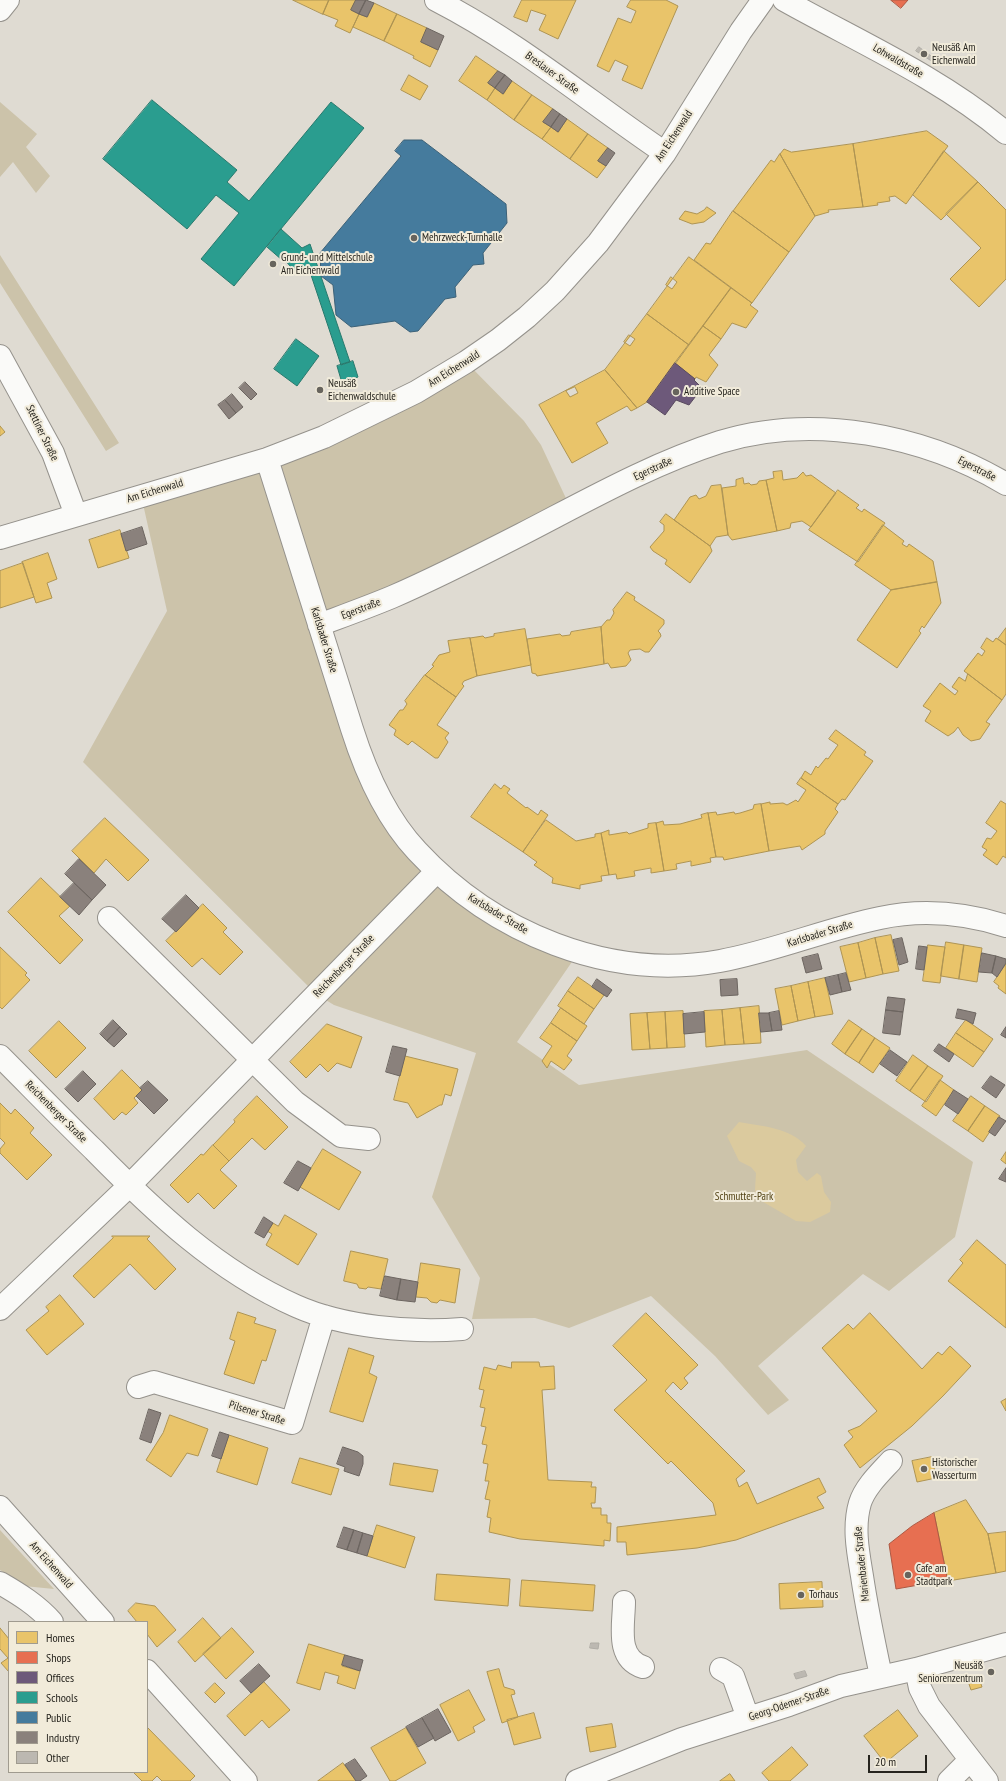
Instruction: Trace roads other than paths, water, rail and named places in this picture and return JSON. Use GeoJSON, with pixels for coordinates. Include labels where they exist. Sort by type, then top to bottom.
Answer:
{"type":"FeatureCollection","features":[{"type":"Feature","properties":{"kind":"street"},"geometry":{"type":"LineString","coordinates":[[0,10],[8,0]]}},
{"type":"Feature","properties":{"kind":"street","name":"Breslauer Straße"},"geometry":{"type":"LineString","coordinates":[[436,0],[488,29],[520,50],[664,152]]}},
{"type":"Feature","properties":{"kind":"street","name":"Am Eichenwald"},"geometry":{"type":"LineString","coordinates":[[0,538],[267,459],[324,437],[416,392],[466,362],[498,340],[527,317],[555,291],[580,264],[634,195],[664,152],[738,36],[763,0]]}},
{"type":"Feature","properties":{"kind":"street","name":"Lohwaldstraße"},"geometry":{"type":"LineString","coordinates":[[784,0],[916,71],[955,95],[1006,133]]}},
{"type":"Feature","properties":{"kind":"street","name":"Stettiner Straße"},"geometry":{"type":"LineString","coordinates":[[0,356],[53,453],[76,515]]}},
{"type":"Feature","properties":{"kind":"street","name":"Egerstraße"},"geometry":{"type":"LineString","coordinates":[[319,625],[391,597],[435,577],[665,463],[717,444],[749,436],[807,430],[866,434],[900,440],[926,447],[956,458],[979,468],[1006,484]]}},
{"type":"Feature","properties":{"kind":"street","name":"Karlsbader Straße"},"geometry":{"type":"LineString","coordinates":[[267,459],[359,750],[375,789],[390,815],[417,852],[437,871],[475,901],[516,926],[578,953],[622,962],[653,965],[694,965],[721,961],[760,952],[854,924],[882,917],[908,914],[941,913],[971,917],[1006,926]]}},
{"type":"Feature","properties":{"kind":"street","name":"Reichenberger Straße"},"geometry":{"type":"LineString","coordinates":[[0,1310],[129,1186],[437,871]]}},
{"type":"Feature","properties":{"kind":"street"},"geometry":{"type":"LineString","coordinates":[[109,918],[295,1102],[341,1136],[369,1139]]}},
{"type":"Feature","properties":{"kind":"street","name":"Reichenberger Straße"},"geometry":{"type":"LineString","coordinates":[[0,1056],[129,1186]]}},
{"type":"Feature","properties":{"kind":"street"},"geometry":{"type":"LineString","coordinates":[[129,1186],[182,1234],[243,1278],[297,1307],[324,1316],[373,1327],[401,1329],[462,1329]]}},
{"type":"Feature","properties":{"kind":"street","name":"Pilsener Straße"},"geometry":{"type":"LineString","coordinates":[[138,1387],[154,1382],[292,1423],[324,1316]]}},
{"type":"Feature","properties":{"kind":"street","name":"Marienbader Straße"},"geometry":{"type":"LineString","coordinates":[[881,1676],[865,1598],[857,1538],[857,1524],[860,1502],[869,1487],[891,1461]]}},
{"type":"Feature","properties":{"kind":"street","name":"Am Eichenwald"},"geometry":{"type":"LineString","coordinates":[[0,1507],[102,1621]]}},
{"type":"Feature","properties":{"kind":"street"},"geometry":{"type":"LineString","coordinates":[[0,1583],[22,1596],[51,1621]]}},
{"type":"Feature","properties":{"kind":"street"},"geometry":{"type":"LineString","coordinates":[[624,1602],[623,1644],[625,1654],[636,1665],[642,1667]]}},
{"type":"Feature","properties":{"kind":"street","name":"Georg-Odemer-Straße"},"geometry":{"type":"LineString","coordinates":[[577,1781],[682,1739],[841,1686],[916,1669],[1006,1644]]}},
{"type":"Feature","properties":{"kind":"street"},"geometry":{"type":"LineString","coordinates":[[721,1668],[733,1676],[748,1718]]}},
{"type":"Feature","properties":{"kind":"street"},"geometry":{"type":"LineString","coordinates":[[916,1669],[920,1688],[929,1706],[987,1781]]}},
{"type":"Feature","properties":{"kind":"street"},"geometry":{"type":"LineString","coordinates":[[150,1680],[246,1781]]}},
{"type":"Feature","properties":{"kind":"street"},"geometry":{"type":"LineString","coordinates":[[949,1781],[970,1760]]}},
{"type":"Feature","properties":{"kind":"place","name":"Neusäß Am Eichenwald"},"geometry":{"type":"Point","coordinates":[924,54]}},
{"type":"Feature","properties":{"kind":"place","name":"Mehrzweck-Turnhalle"},"geometry":{"type":"Point","coordinates":[414,238]}},
{"type":"Feature","properties":{"kind":"place","name":"Grund- und Mittelschule Am Eichenwald"},"geometry":{"type":"Point","coordinates":[273,264]}},
{"type":"Feature","properties":{"kind":"place","name":"Neusäß Eichenwaldschule"},"geometry":{"type":"Point","coordinates":[320,390]}},
{"type":"Feature","properties":{"kind":"place","name":"Additive Space"},"geometry":{"type":"Point","coordinates":[676,392]}},
{"type":"Feature","properties":{"kind":"place","name":"Historischer Wasserturm"},"geometry":{"type":"Point","coordinates":[924,1469]}},
{"type":"Feature","properties":{"kind":"place","name":"Cafe am Stadtpark"},"geometry":{"type":"Point","coordinates":[908,1575]}},
{"type":"Feature","properties":{"kind":"place","name":"Torhaus"},"geometry":{"type":"Point","coordinates":[801,1595]}},
{"type":"Feature","properties":{"kind":"place","name":"Neusäß Seniorenzentrum"},"geometry":{"type":"Point","coordinates":[991,1672]}},
{"type":"Feature","properties":{"kind":"park label","name":"Schmutter-Park"},"geometry":{"type":"Point","coordinates":[744,1197]}}]}
